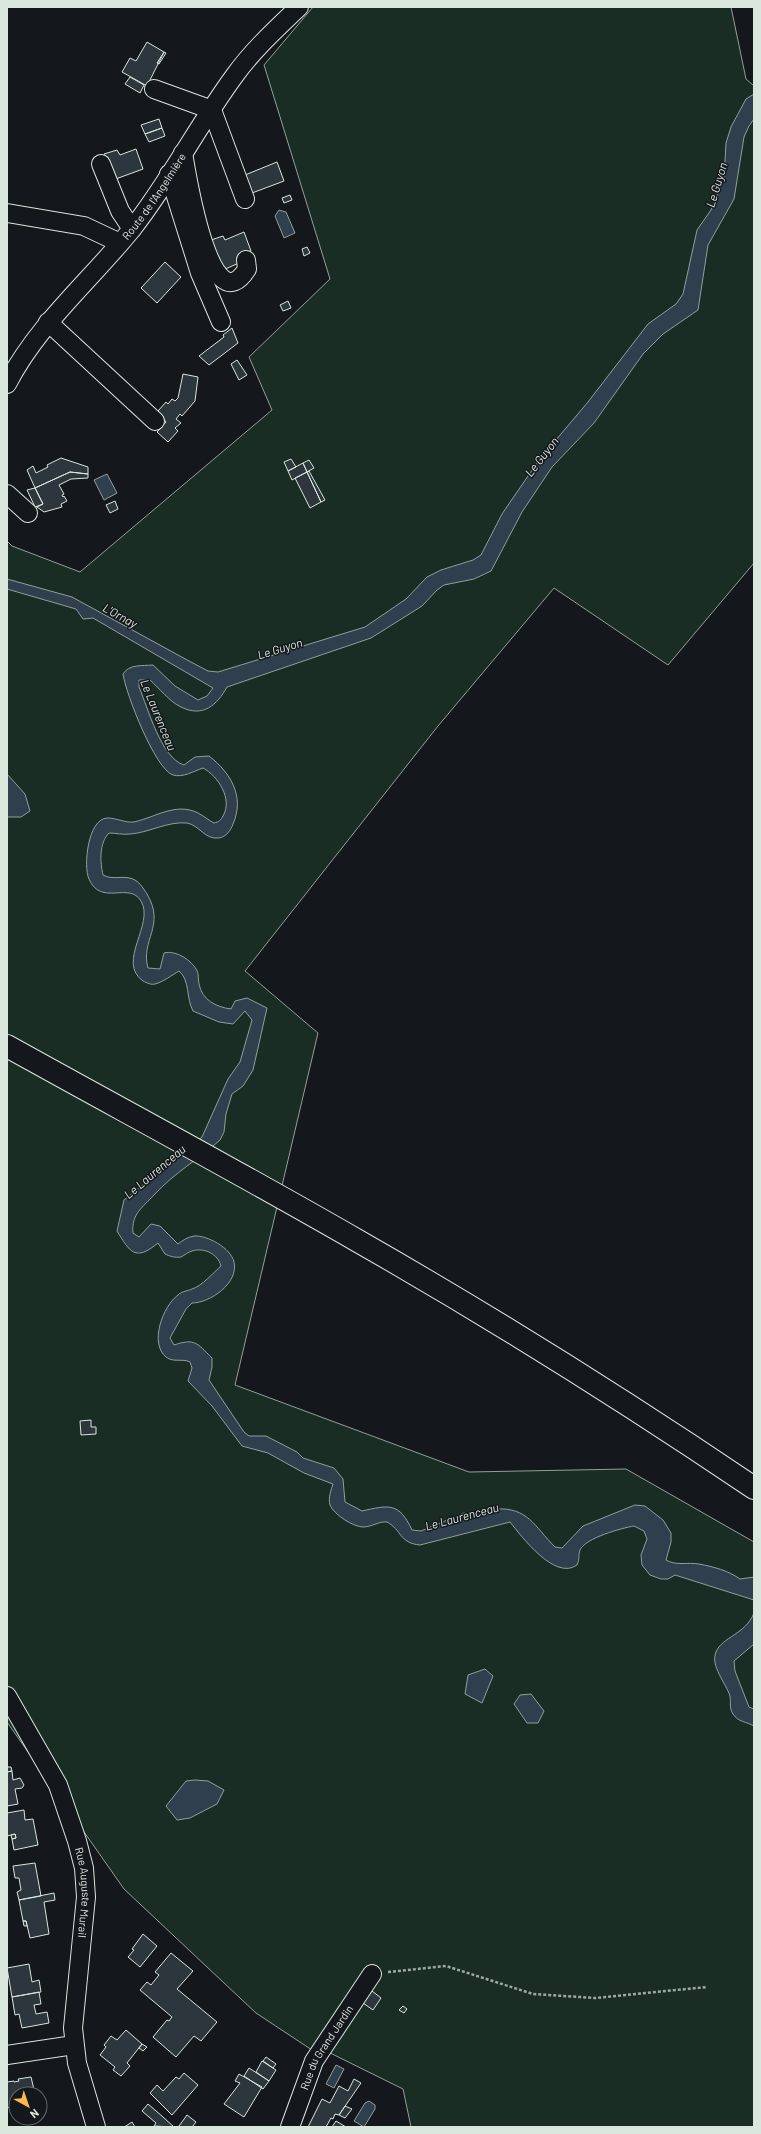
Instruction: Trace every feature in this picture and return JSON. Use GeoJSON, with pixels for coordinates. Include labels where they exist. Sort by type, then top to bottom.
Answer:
{"type":"FeatureCollection","features":[{"type":"Feature","properties":{"kind":"main road"},"geometry":{"type":"LineString","coordinates":[[7,1046],[358,1241],[508,1329],[754,1488]]}},
{"type":"Feature","properties":{"kind":"street","name":"Route de l'Angelmière"},"geometry":{"type":"LineString","coordinates":[[7,384],[19,360],[48,322],[132,229],[234,76],[265,40],[298,7]]}},
{"type":"Feature","properties":{"kind":"street"},"geometry":{"type":"LineString","coordinates":[[154,89],[212,110],[245,199]]}},
{"type":"Feature","properties":{"kind":"street"},"geometry":{"type":"LineString","coordinates":[[183,153],[196,220],[209,262],[222,279],[233,282],[241,278],[247,269],[246,260]]}},
{"type":"Feature","properties":{"kind":"street"},"geometry":{"type":"LineString","coordinates":[[101,164],[120,210],[132,229]]}},
{"type":"Feature","properties":{"kind":"street"},"geometry":{"type":"LineString","coordinates":[[169,174],[200,274],[221,322]]}},
{"type":"Feature","properties":{"kind":"street"},"geometry":{"type":"LineString","coordinates":[[7,213],[84,226],[120,243]]}},
{"type":"Feature","properties":{"kind":"street"},"geometry":{"type":"LineString","coordinates":[[48,322],[155,421]]}},
{"type":"Feature","properties":{"kind":"street"},"geometry":{"type":"LineString","coordinates":[[7,494],[28,513]]}},
{"type":"Feature","properties":{"kind":"street","name":"Rue Auguste Murail"},"geometry":{"type":"LineString","coordinates":[[7,1696],[58,1786],[77,1841],[84,1868],[86,1897],[73,2028],[74,2045],[84,2091],[96,2127]]}},
{"type":"Feature","properties":{"kind":"street","name":"Rue du Grand Jardin"},"geometry":{"type":"LineString","coordinates":[[290,2127],[314,2061],[372,1974]]}},
{"type":"Feature","properties":{"kind":"street"},"geometry":{"type":"LineString","coordinates":[[7,2055],[74,2045]]}},
{"type":"Feature","properties":{"kind":"path"},"geometry":{"type":"LineString","coordinates":[[372,1974],[446,1966],[533,1994],[595,1998],[707,1987]]}},
{"type":"Feature","properties":{"kind":"green space"},"geometry":{"type":"Polygon","coordinates":[[[313,7],[731,7],[746,79],[754,86],[754,563],[668,665],[554,588],[438,726],[245,971],[318,1033],[235,1385],[469,1472],[626,1469],[754,1542],[754,2127],[411,2127],[403,2089],[318,2047],[315,2052],[256,2013],[124,1889],[7,1722],[7,541],[12,546],[80,572],[272,410],[249,357],[330,279],[264,65],[313,7]]]}},
{"type":"Feature","properties":{"kind":"water"},"geometry":{"type":"Polygon","coordinates":[[[754,94],[754,119],[744,137],[734,199],[708,245],[698,310],[663,334],[643,354],[594,423],[552,467],[522,512],[491,571],[474,579],[444,585],[437,590],[422,606],[371,638],[227,687],[214,704],[203,710],[196,711],[181,707],[150,680],[139,680],[139,687],[151,719],[162,743],[169,753],[184,765],[195,757],[209,756],[217,763],[224,770],[234,786],[237,804],[236,814],[230,831],[226,835],[219,838],[210,837],[195,826],[187,823],[173,824],[137,833],[109,833],[103,842],[101,864],[103,875],[107,877],[131,878],[139,883],[147,894],[152,905],[154,924],[147,949],[146,958],[148,968],[160,969],[164,953],[168,952],[177,954],[190,962],[196,969],[198,972],[201,990],[210,1002],[231,1009],[235,1001],[247,998],[267,1008],[253,1070],[243,1086],[232,1094],[226,1114],[224,1132],[220,1140],[162,1187],[139,1211],[133,1226],[133,1233],[139,1237],[151,1224],[160,1226],[178,1244],[192,1236],[199,1236],[212,1240],[223,1247],[232,1257],[234,1262],[234,1270],[228,1284],[215,1296],[207,1300],[192,1303],[186,1309],[170,1338],[174,1345],[187,1342],[195,1343],[212,1358],[212,1367],[209,1380],[244,1432],[249,1436],[266,1436],[297,1452],[303,1458],[334,1468],[343,1479],[345,1502],[362,1511],[386,1507],[398,1510],[412,1530],[421,1531],[464,1513],[474,1516],[490,1514],[495,1509],[506,1509],[515,1511],[530,1519],[555,1547],[562,1548],[583,1526],[635,1505],[645,1506],[663,1520],[671,1533],[671,1542],[666,1560],[674,1563],[710,1566],[725,1571],[740,1579],[754,1577],[754,1600],[675,1575],[668,1579],[661,1579],[650,1575],[642,1565],[641,1555],[647,1539],[644,1531],[634,1526],[604,1534],[589,1541],[580,1550],[577,1565],[568,1568],[559,1567],[540,1555],[522,1537],[510,1522],[420,1545],[408,1542],[392,1525],[387,1522],[381,1522],[366,1527],[355,1525],[345,1520],[332,1509],[329,1502],[333,1484],[304,1473],[268,1453],[242,1446],[212,1406],[188,1381],[192,1368],[190,1362],[169,1359],[161,1351],[158,1334],[167,1307],[172,1300],[183,1292],[200,1285],[221,1266],[217,1258],[210,1252],[197,1250],[189,1252],[181,1257],[174,1257],[165,1254],[158,1243],[144,1252],[134,1252],[130,1249],[117,1231],[124,1200],[202,1137],[228,1079],[240,1062],[252,1020],[245,1011],[233,1024],[219,1022],[193,1011],[189,1001],[185,979],[179,971],[155,984],[150,984],[143,981],[136,973],[133,964],[134,953],[143,921],[144,910],[141,901],[136,895],[130,893],[108,893],[100,891],[94,887],[87,873],[87,854],[91,834],[95,826],[101,820],[107,818],[134,822],[166,812],[182,809],[198,813],[214,823],[221,819],[226,809],[225,795],[219,782],[214,776],[203,768],[181,776],[173,775],[166,770],[158,760],[135,713],[123,674],[132,667],[153,665],[175,686],[198,700],[207,696],[213,688],[93,618],[83,619],[76,609],[7,589],[7,579],[72,597],[208,671],[218,672],[365,627],[406,599],[427,577],[441,570],[473,560],[481,555],[502,514],[539,460],[588,402],[648,324],[676,304],[683,294],[697,230],[711,210],[724,178],[726,143],[731,127],[746,99],[754,94]]]}},
{"type":"Feature","properties":{"kind":"water"},"geometry":{"type":"Polygon","coordinates":[[[279,210],[286,212],[295,233],[284,238],[275,216],[279,210]]]}},
{"type":"Feature","properties":{"kind":"water"},"geometry":{"type":"Polygon","coordinates":[[[107,474],[117,493],[104,500],[94,480],[107,474]]]}},
{"type":"Feature","properties":{"kind":"water"},"geometry":{"type":"Polygon","coordinates":[[[7,774],[25,794],[30,811],[21,817],[7,817],[7,774]]]}},
{"type":"Feature","properties":{"kind":"water"},"geometry":{"type":"Polygon","coordinates":[[[754,1613],[754,1644],[734,1661],[735,1671],[749,1707],[754,1709],[754,1726],[740,1720],[733,1714],[730,1696],[717,1669],[715,1657],[719,1647],[746,1626],[754,1613]]]}},
{"type":"Feature","properties":{"kind":"water"},"geometry":{"type":"Polygon","coordinates":[[[485,1669],[493,1676],[482,1703],[465,1694],[468,1675],[485,1669]]]}},
{"type":"Feature","properties":{"kind":"water"},"geometry":{"type":"Polygon","coordinates":[[[531,1694],[544,1711],[538,1723],[527,1723],[514,1704],[520,1695],[531,1694]]]}},
{"type":"Feature","properties":{"kind":"water"},"geometry":{"type":"Polygon","coordinates":[[[186,1781],[208,1781],[224,1790],[217,1804],[190,1818],[177,1820],[166,1806],[186,1781]]]}},
{"type":"Feature","properties":{"kind":"water"},"geometry":{"type":"Polygon","coordinates":[[[336,2065],[344,2069],[334,2088],[326,2084],[336,2065]]]}},
{"type":"Feature","properties":{"kind":"water"},"geometry":{"type":"Polygon","coordinates":[[[369,2101],[375,2105],[375,2109],[364,2127],[354,2121],[365,2103],[369,2101]]]}},
{"type":"Feature","properties":{"kind":"building"},"geometry":{"type":"Polygon","coordinates":[[[147,42],[164,52],[147,86],[122,72],[130,58],[136,61],[147,42]]]}},
{"type":"Feature","properties":{"kind":"building"},"geometry":{"type":"Polygon","coordinates":[[[164,52],[166,53],[159,64],[157,63],[164,52]]]}},
{"type":"Feature","properties":{"kind":"building"},"geometry":{"type":"Polygon","coordinates":[[[130,77],[144,85],[140,93],[125,84],[130,77]]]}},
{"type":"Feature","properties":{"kind":"building"},"geometry":{"type":"Polygon","coordinates":[[[159,119],[162,128],[145,134],[141,125],[159,119]]]}},
{"type":"Feature","properties":{"kind":"building"},"geometry":{"type":"Polygon","coordinates":[[[162,128],[165,136],[149,142],[145,134],[162,128]]]}},
{"type":"Feature","properties":{"kind":"building"},"geometry":{"type":"Polygon","coordinates":[[[136,149],[143,169],[113,180],[104,154],[117,150],[120,155],[136,149]]]}},
{"type":"Feature","properties":{"kind":"building"},"geometry":{"type":"Polygon","coordinates":[[[277,162],[284,181],[252,193],[245,175],[277,162]]]}},
{"type":"Feature","properties":{"kind":"building"},"geometry":{"type":"Polygon","coordinates":[[[290,195],[292,200],[284,203],[282,198],[290,195]]]}},
{"type":"Feature","properties":{"kind":"building"},"geometry":{"type":"Polygon","coordinates":[[[244,232],[251,251],[237,257],[239,263],[223,270],[211,240],[223,236],[225,240],[244,232]]]}},
{"type":"Feature","properties":{"kind":"building"},"geometry":{"type":"Polygon","coordinates":[[[307,247],[310,253],[304,256],[302,249],[307,247]]]}},
{"type":"Feature","properties":{"kind":"building"},"geometry":{"type":"Polygon","coordinates":[[[165,262],[181,277],[157,303],[141,288],[165,262]]]}},
{"type":"Feature","properties":{"kind":"building"},"geometry":{"type":"Polygon","coordinates":[[[288,301],[291,308],[283,311],[280,305],[288,301]]]}},
{"type":"Feature","properties":{"kind":"building"},"geometry":{"type":"Polygon","coordinates":[[[232,328],[238,343],[209,365],[199,356],[224,337],[223,335],[232,328]]]}},
{"type":"Feature","properties":{"kind":"building"},"geometry":{"type":"Polygon","coordinates":[[[237,360],[247,375],[239,380],[231,364],[237,360]]]}},
{"type":"Feature","properties":{"kind":"building"},"geometry":{"type":"Polygon","coordinates":[[[183,374],[198,377],[195,401],[182,416],[180,414],[176,419],[181,423],[175,428],[178,431],[168,442],[157,432],[166,422],[158,411],[166,402],[168,404],[172,399],[175,401],[178,398],[183,374]]]}},
{"type":"Feature","properties":{"kind":"building"},"geometry":{"type":"Polygon","coordinates":[[[61,458],[88,467],[88,474],[70,472],[35,488],[27,470],[33,466],[36,473],[48,467],[47,465],[61,458]]]}},
{"type":"Feature","properties":{"kind":"building"},"geometry":{"type":"Polygon","coordinates":[[[291,459],[296,467],[288,471],[284,462],[291,459]]]}},
{"type":"Feature","properties":{"kind":"building"},"geometry":{"type":"Polygon","coordinates":[[[309,460],[314,468],[307,472],[303,463],[309,460]]]}},
{"type":"Feature","properties":{"kind":"building"},"geometry":{"type":"Polygon","coordinates":[[[303,463],[307,472],[292,480],[288,471],[303,463]]]}},
{"type":"Feature","properties":{"kind":"building"},"geometry":{"type":"Polygon","coordinates":[[[309,471],[325,500],[321,502],[307,472],[309,471]]]}},
{"type":"Feature","properties":{"kind":"building"},"geometry":{"type":"Polygon","coordinates":[[[70,472],[88,474],[88,478],[71,479],[59,485],[64,494],[62,495],[63,497],[64,496],[67,501],[61,504],[62,507],[44,512],[37,507],[43,504],[35,488],[70,472]]]}},
{"type":"Feature","properties":{"kind":"building"},"geometry":{"type":"Polygon","coordinates":[[[307,472],[321,502],[310,508],[295,478],[307,472]]]}},
{"type":"Feature","properties":{"kind":"building"},"geometry":{"type":"Polygon","coordinates":[[[35,488],[43,504],[35,507],[27,490],[35,488]]]}},
{"type":"Feature","properties":{"kind":"building"},"geometry":{"type":"Polygon","coordinates":[[[115,501],[118,509],[110,513],[106,505],[115,501]]]}},
{"type":"Feature","properties":{"kind":"building"},"geometry":{"type":"Polygon","coordinates":[[[91,1420],[91,1427],[96,1427],[96,1434],[81,1435],[80,1421],[91,1420]]]}},
{"type":"Feature","properties":{"kind":"building"},"geometry":{"type":"Polygon","coordinates":[[[7,1767],[11,1767],[12,1771],[7,1772],[7,1767]]]}},
{"type":"Feature","properties":{"kind":"building"},"geometry":{"type":"Polygon","coordinates":[[[12,1771],[13,1780],[20,1778],[24,1785],[22,1788],[15,1789],[18,1804],[7,1806],[7,1772],[12,1771]]]}},
{"type":"Feature","properties":{"kind":"building"},"geometry":{"type":"Polygon","coordinates":[[[24,1810],[25,1820],[33,1819],[38,1845],[14,1850],[12,1839],[16,1838],[15,1834],[7,1836],[7,1813],[24,1810]]]}},
{"type":"Feature","properties":{"kind":"building"},"geometry":{"type":"Polygon","coordinates":[[[15,1834],[16,1838],[12,1839],[11,1835],[15,1834]]]}},
{"type":"Feature","properties":{"kind":"building"},"geometry":{"type":"Polygon","coordinates":[[[35,1863],[41,1896],[19,1900],[17,1892],[21,1890],[19,1878],[15,1878],[13,1866],[35,1863]]]}},
{"type":"Feature","properties":{"kind":"building"},"geometry":{"type":"Polygon","coordinates":[[[54,1893],[55,1900],[44,1902],[49,1934],[30,1938],[26,1921],[23,1921],[19,1900],[54,1893]]]}},
{"type":"Feature","properties":{"kind":"building"},"geometry":{"type":"Polygon","coordinates":[[[23,1921],[26,1921],[27,1926],[24,1926],[23,1921]]]}},
{"type":"Feature","properties":{"kind":"building"},"geometry":{"type":"Polygon","coordinates":[[[143,1934],[157,1946],[140,1967],[128,1957],[134,1950],[132,1949],[143,1934]]]}},
{"type":"Feature","properties":{"kind":"building"},"geometry":{"type":"Polygon","coordinates":[[[171,1953],[193,1971],[177,1989],[217,2022],[201,2041],[194,2036],[176,2057],[153,2037],[167,2020],[169,2021],[172,2017],[140,1990],[147,1982],[151,1985],[159,1975],[155,1972],[171,1953]]]}},
{"type":"Feature","properties":{"kind":"building"},"geometry":{"type":"Polygon","coordinates":[[[29,1964],[32,1982],[39,1980],[41,1992],[12,1997],[7,1968],[29,1964]]]}},
{"type":"Feature","properties":{"kind":"building"},"geometry":{"type":"Polygon","coordinates":[[[372,1991],[381,1998],[373,2010],[363,2003],[372,1991]]]}},
{"type":"Feature","properties":{"kind":"building"},"geometry":{"type":"Polygon","coordinates":[[[39,1992],[41,2004],[34,2005],[36,2014],[47,2012],[49,2023],[22,2028],[19,2014],[15,2015],[12,1997],[39,1992]]]}},
{"type":"Feature","properties":{"kind":"building"},"geometry":{"type":"Polygon","coordinates":[[[403,2006],[407,2009],[404,2013],[399,2010],[403,2006]]]}},
{"type":"Feature","properties":{"kind":"building"},"geometry":{"type":"Polygon","coordinates":[[[126,2030],[142,2044],[127,2063],[130,2066],[121,2076],[113,2070],[115,2067],[100,2055],[106,2047],[104,2045],[111,2036],[117,2040],[126,2030]]]}},
{"type":"Feature","properties":{"kind":"building"},"geometry":{"type":"Polygon","coordinates":[[[142,2044],[147,2047],[143,2051],[139,2048],[142,2044]]]}},
{"type":"Feature","properties":{"kind":"building"},"geometry":{"type":"Polygon","coordinates":[[[266,2057],[276,2064],[273,2068],[263,2061],[266,2057]]]}},
{"type":"Feature","properties":{"kind":"building"},"geometry":{"type":"Polygon","coordinates":[[[262,2061],[276,2070],[269,2081],[256,2072],[262,2061]]]}},
{"type":"Feature","properties":{"kind":"building"},"geometry":{"type":"Polygon","coordinates":[[[249,2068],[269,2081],[263,2089],[244,2076],[249,2068]]]}},
{"type":"Feature","properties":{"kind":"building"},"geometry":{"type":"Polygon","coordinates":[[[184,2073],[198,2085],[172,2115],[150,2093],[157,2085],[163,2091],[176,2077],[179,2079],[184,2073]]]}},
{"type":"Feature","properties":{"kind":"building"},"geometry":{"type":"Polygon","coordinates":[[[239,2074],[262,2087],[244,2117],[224,2104],[240,2083],[235,2081],[239,2074]]]}},
{"type":"Feature","properties":{"kind":"building"},"geometry":{"type":"Polygon","coordinates":[[[31,2077],[33,2086],[8,2086],[7,2108],[7,2082],[19,2081],[18,2079],[31,2077]]]}},
{"type":"Feature","properties":{"kind":"building"},"geometry":{"type":"Polygon","coordinates":[[[354,2079],[361,2083],[339,2115],[335,2114],[333,2119],[331,2118],[326,2127],[308,2127],[322,2099],[330,2103],[339,2086],[348,2091],[354,2079]]]}},
{"type":"Feature","properties":{"kind":"building"},"geometry":{"type":"Polygon","coordinates":[[[148,2104],[174,2127],[154,2126],[156,2123],[142,2111],[148,2104]]]}},
{"type":"Feature","properties":{"kind":"building"},"geometry":{"type":"Polygon","coordinates":[[[345,2106],[352,2109],[345,2118],[339,2115],[345,2106]]]}},
{"type":"Feature","properties":{"kind":"building"},"geometry":{"type":"Polygon","coordinates":[[[187,2115],[196,2122],[192,2127],[179,2126],[187,2115]]]}},
{"type":"Feature","properties":{"kind":"building"},"geometry":{"type":"Polygon","coordinates":[[[336,2121],[346,2127],[332,2127],[336,2121]]]}},
{"type":"Feature","properties":{"kind":"building"},"geometry":{"type":"Polygon","coordinates":[[[132,2122],[135,2127],[123,2127],[126,2126],[132,2122]]]}},
{"type":"Feature","properties":{"kind":"water label","name":"Le Guyon"},"geometry":{"type":"Point","coordinates":[717,185]}},
{"type":"Feature","properties":{"kind":"water label","name":"Le Guyon"},"geometry":{"type":"Point","coordinates":[542,457]}},
{"type":"Feature","properties":{"kind":"water label","name":"L'Ornay"},"geometry":{"type":"Point","coordinates":[120,616]}},
{"type":"Feature","properties":{"kind":"water label","name":"Le Guyon"},"geometry":{"type":"Point","coordinates":[280,649]}},
{"type":"Feature","properties":{"kind":"water label","name":"Le Laurenceau"},"geometry":{"type":"Point","coordinates":[158,715]}},
{"type":"Feature","properties":{"kind":"water label","name":"Le Laurenceau"},"geometry":{"type":"Point","coordinates":[155,1172]}},
{"type":"Feature","properties":{"kind":"water label","name":"Le Laurenceau"},"geometry":{"type":"Point","coordinates":[462,1517]}}]}
